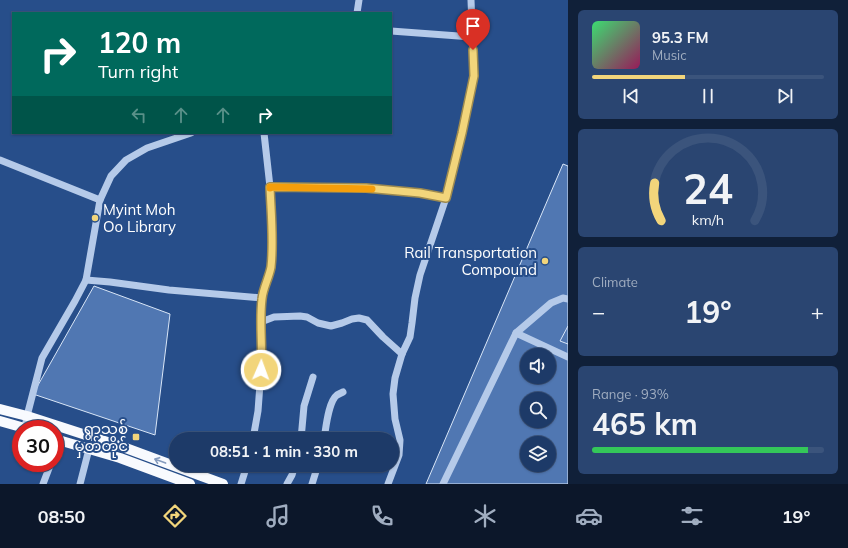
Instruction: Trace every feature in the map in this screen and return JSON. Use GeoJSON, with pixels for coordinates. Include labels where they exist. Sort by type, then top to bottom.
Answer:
{"type":"FeatureCollection","features":[{"type":"Feature","properties":{"kind":"main road"},"geometry":{"type":"LineString","coordinates":[[0,409],[27,416],[123,447],[223,484]]}},
{"type":"Feature","properties":{"kind":"main road"},"geometry":{"type":"LineString","coordinates":[[0,421],[12,424]]}},
{"type":"Feature","properties":{"kind":"main road"},"geometry":{"type":"LineString","coordinates":[[64,442],[120,458],[190,484]]}},
{"type":"Feature","properties":{"kind":"street"},"geometry":{"type":"LineString","coordinates":[[357,12],[360,0]]}},
{"type":"Feature","properties":{"kind":"street"},"geometry":{"type":"LineString","coordinates":[[388,484],[399,455],[400,440],[395,418],[393,394],[395,378],[402,354],[410,337],[415,298],[420,275],[446,198],[474,76],[471,2]]}},
{"type":"Feature","properties":{"kind":"street"},"geometry":{"type":"LineString","coordinates":[[392,31],[472,37]]}},
{"type":"Feature","properties":{"kind":"street"},"geometry":{"type":"LineString","coordinates":[[27,420],[42,358],[86,280],[100,200],[111,176],[126,160],[148,148],[188,134]]}},
{"type":"Feature","properties":{"kind":"street"},"geometry":{"type":"LineString","coordinates":[[254,432],[258,411],[262,357],[262,298],[271,268],[272,242],[270,187],[264,134]]}},
{"type":"Feature","properties":{"kind":"street"},"geometry":{"type":"LineString","coordinates":[[0,160],[100,200]]}},
{"type":"Feature","properties":{"kind":"street"},"geometry":{"type":"LineString","coordinates":[[270,187],[373,189],[420,193],[446,198]]}},
{"type":"Feature","properties":{"kind":"street"},"geometry":{"type":"LineString","coordinates":[[86,280],[168,290],[262,298]]}},
{"type":"Feature","properties":{"kind":"street"},"geometry":{"type":"LineString","coordinates":[[443,484],[516,333],[551,303],[563,298],[568,299]]}},
{"type":"Feature","properties":{"kind":"street"},"geometry":{"type":"LineString","coordinates":[[261,322],[274,317],[300,316],[307,317],[318,323],[332,326],[359,318],[367,320],[402,354]]}},
{"type":"Feature","properties":{"kind":"street"},"geometry":{"type":"LineString","coordinates":[[516,333],[568,357]]}},
{"type":"Feature","properties":{"kind":"street"},"geometry":{"type":"LineString","coordinates":[[302,432],[304,406],[312,377]]}},
{"type":"Feature","properties":{"kind":"street"},"geometry":{"type":"LineString","coordinates":[[325,432],[331,404],[336,396],[343,392]]}},
{"type":"Feature","properties":{"kind":"street"},"geometry":{"type":"LineString","coordinates":[[120,458],[123,447]]}},
{"type":"Feature","properties":{"kind":"street"},"geometry":{"type":"LineString","coordinates":[[80,484],[89,449]]}},
{"type":"Feature","properties":{"kind":"street"},"geometry":{"type":"LineString","coordinates":[[43,484],[48,472]]}},
{"type":"Feature","properties":{"kind":"street"},"geometry":{"type":"LineString","coordinates":[[241,484],[245,472]]}},
{"type":"Feature","properties":{"kind":"street"},"geometry":{"type":"LineString","coordinates":[[287,484],[293,472]]}},
{"type":"Feature","properties":{"kind":"street"},"geometry":{"type":"LineString","coordinates":[[312,484],[316,472]]}},
{"type":"Feature","properties":{"kind":"building","name":"Rail Transportation Compound"},"geometry":{"type":"Polygon","coordinates":[[[563,164],[568,166],[568,484],[426,484],[563,164]]]}},
{"type":"Feature","properties":{"kind":"building"},"geometry":{"type":"Polygon","coordinates":[[[94,286],[170,314],[155,435],[33,394],[94,286]]]}},
{"type":"Feature","properties":{"kind":"building"},"geometry":{"type":"Polygon","coordinates":[[[568,326],[568,344],[560,341],[568,326]]]}},
{"type":"Feature","properties":{"kind":"slow traffic"},"geometry":{"type":"LineString","coordinates":[[270,188],[372,189]]}},
{"type":"Feature","properties":{"kind":"place","name":"Myint Moh Oo Library"},"geometry":{"type":"Point","coordinates":[95,218]}},
{"type":"Feature","properties":{"kind":"place","name":"Rail Transportation Compound"},"geometry":{"type":"Point","coordinates":[545,261]}},
{"type":"Feature","properties":{"kind":"place","name":"ရွာသစ် မှတ်တိုင်"},"geometry":{"type":"Point","coordinates":[136,437]}},
{"type":"Feature","properties":{"kind":"route"},"geometry":{"type":"LineString","coordinates":[[261,370],[262,298],[271,268],[272,242],[270,187],[366,188],[420,193],[446,198],[474,76],[473,50]]}}]}
